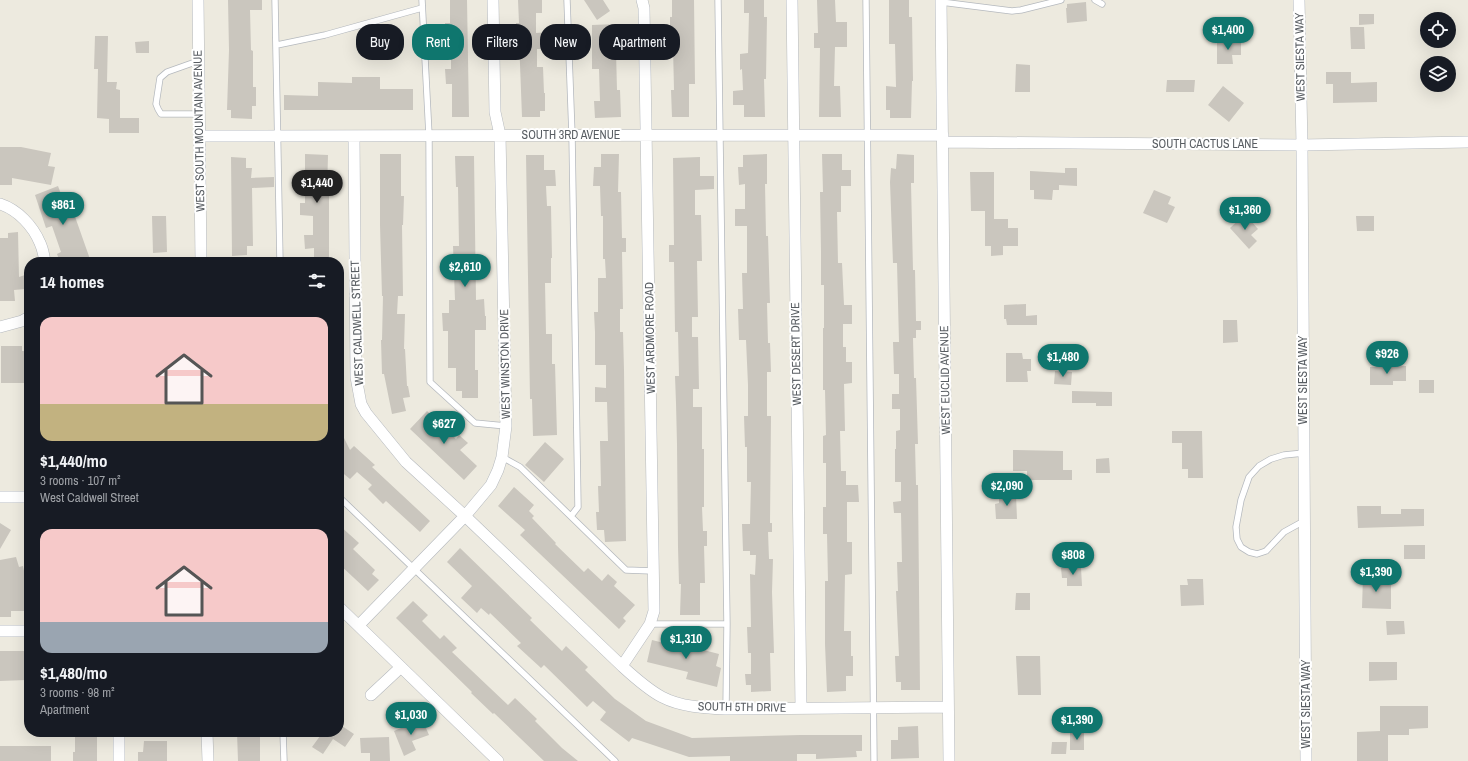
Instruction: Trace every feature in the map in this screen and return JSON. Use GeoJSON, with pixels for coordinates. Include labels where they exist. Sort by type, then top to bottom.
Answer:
{"type":"FeatureCollection","features":[{"type":"Feature","properties":{"kind":"street","name":"WEST SOUTH MOUNTAIN AVENUE"},"geometry":{"type":"LineString","coordinates":[[198,0],[198,114],[201,257]]}},
{"type":"Feature","properties":{"kind":"street","name":"WEST WINSTON DRIVE"},"geometry":{"type":"LineString","coordinates":[[359,625],[465,516],[491,485],[502,457],[506,426],[500,135],[495,112],[493,0]]}},
{"type":"Feature","properties":{"kind":"street","name":"WEST ARDMORE ROAD"},"geometry":{"type":"LineString","coordinates":[[622,666],[650,624],[654,610],[647,135],[644,8],[642,0]]}},
{"type":"Feature","properties":{"kind":"street","name":"WEST DESERT DRIVE"},"geometry":{"type":"LineString","coordinates":[[792,0],[801,708]]}},
{"type":"Feature","properties":{"kind":"street","name":"WEST SIESTA WAY"},"geometry":{"type":"LineString","coordinates":[[1299,0],[1302,145],[1306,761]]}},
{"type":"Feature","properties":{"kind":"street","name":"WEST EUCLID AVENUE"},"geometry":{"type":"LineString","coordinates":[[941,1],[949,761]]}},
{"type":"Feature","properties":{"kind":"street","name":"SOUTH 3RD AVENUE"},"geometry":{"type":"LineString","coordinates":[[199,136],[867,135],[943,139]]}},
{"type":"Feature","properties":{"kind":"street","name":"WEST CALDWELL STREET"},"geometry":{"type":"LineString","coordinates":[[354,136],[356,377],[360,404],[366,414],[406,462],[465,516]]}},
{"type":"Feature","properties":{"kind":"street","name":"SOUTH CACTUS LANE"},"geometry":{"type":"LineString","coordinates":[[943,139],[1302,145],[1468,142]]}},
{"type":"Feature","properties":{"kind":"street"},"geometry":{"type":"LineString","coordinates":[[0,204],[20,214],[40,243],[44,257]]}},
{"type":"Feature","properties":{"kind":"street"},"geometry":{"type":"LineString","coordinates":[[0,327],[24,320]]}},
{"type":"Feature","properties":{"kind":"street"},"geometry":{"type":"LineString","coordinates":[[0,497],[24,497]]}},
{"type":"Feature","properties":{"kind":"street","name":"SOUTH 5TH DRIVE"},"geometry":{"type":"LineString","coordinates":[[465,516],[622,666],[643,684],[662,697],[681,704],[726,709],[948,707]]}},
{"type":"Feature","properties":{"kind":"street"},"geometry":{"type":"LineString","coordinates":[[344,611],[498,761]]}},
{"type":"Feature","properties":{"kind":"street"},"geometry":{"type":"LineString","coordinates":[[0,631],[24,631]]}},
{"type":"Feature","properties":{"kind":"street"},"geometry":{"type":"LineString","coordinates":[[371,695],[401,666]]}},
{"type":"Feature","properties":{"kind":"street"},"geometry":{"type":"LineString","coordinates":[[119,737],[119,761]]}},
{"type":"Feature","properties":{"kind":"street"},"geometry":{"type":"LineString","coordinates":[[207,737],[208,761]]}},
{"type":"Feature","properties":{"kind":"lane"},"geometry":{"type":"LineString","coordinates":[[275,0],[280,257]]}},
{"type":"Feature","properties":{"kind":"lane"},"geometry":{"type":"LineString","coordinates":[[422,0],[429,135],[430,382],[475,423],[506,426]]}},
{"type":"Feature","properties":{"kind":"lane"},"geometry":{"type":"LineString","coordinates":[[567,0],[572,135],[578,507],[571,516]]}},
{"type":"Feature","properties":{"kind":"lane"},"geometry":{"type":"LineString","coordinates":[[718,0],[727,624],[726,709]]}},
{"type":"Feature","properties":{"kind":"lane"},"geometry":{"type":"LineString","coordinates":[[866,0],[874,761]]}},
{"type":"Feature","properties":{"kind":"lane"},"geometry":{"type":"LineString","coordinates":[[941,1],[1021,10],[1061,0]]}},
{"type":"Feature","properties":{"kind":"lane"},"geometry":{"type":"LineString","coordinates":[[1095,0],[1102,4]]}},
{"type":"Feature","properties":{"kind":"lane"},"geometry":{"type":"LineString","coordinates":[[277,46],[325,35],[422,8]]}},
{"type":"Feature","properties":{"kind":"lane"},"geometry":{"type":"LineString","coordinates":[[198,61],[182,65],[167,72],[160,78],[156,104],[161,114],[198,114]]}},
{"type":"Feature","properties":{"kind":"lane"},"geometry":{"type":"LineString","coordinates":[[1304,452],[1270,459],[1259,466],[1249,477],[1241,500],[1236,527],[1237,539],[1241,547],[1249,552],[1257,554],[1266,551],[1284,532],[1304,520]]}},
{"type":"Feature","properties":{"kind":"lane"},"geometry":{"type":"LineString","coordinates":[[502,457],[520,468],[626,570],[653,571]]}},
{"type":"Feature","properties":{"kind":"lane"},"geometry":{"type":"LineString","coordinates":[[344,501],[615,761]]}},
{"type":"Feature","properties":{"kind":"lane"},"geometry":{"type":"LineString","coordinates":[[650,624],[727,624]]}},
{"type":"Feature","properties":{"kind":"lane"},"geometry":{"type":"LineString","coordinates":[[283,737],[284,761]]}},
{"type":"Feature","properties":{"kind":"building"},"geometry":{"type":"Polygon","coordinates":[[[228,0],[262,0],[262,10],[250,10],[251,50],[253,51],[253,87],[256,87],[256,106],[252,106],[252,119],[231,118],[231,110],[227,110],[229,50],[228,0]]]}},
{"type":"Feature","properties":{"kind":"building"},"geometry":{"type":"Polygon","coordinates":[[[450,0],[467,0],[469,117],[452,117],[452,84],[446,84],[445,69],[451,69],[451,60],[464,60],[464,24],[445,24],[450,23],[450,0]]]}},
{"type":"Feature","properties":{"kind":"building"},"geometry":{"type":"Polygon","coordinates":[[[518,0],[542,0],[542,13],[536,13],[536,33],[540,33],[540,49],[537,49],[537,67],[543,67],[545,93],[545,111],[540,111],[540,117],[522,117],[520,60],[532,60],[532,24],[516,24],[519,23],[518,0]]]}},
{"type":"Feature","properties":{"kind":"building"},"geometry":{"type":"Polygon","coordinates":[[[584,0],[603,0],[610,11],[597,20],[584,0]]]}},
{"type":"Feature","properties":{"kind":"building"},"geometry":{"type":"Polygon","coordinates":[[[672,0],[694,0],[695,84],[689,84],[689,117],[672,117],[671,90],[674,90],[673,60],[680,60],[680,24],[670,24],[670,17],[672,17],[672,0]]]}},
{"type":"Feature","properties":{"kind":"building"},"geometry":{"type":"Polygon","coordinates":[[[744,0],[764,0],[764,17],[767,17],[766,79],[764,79],[765,117],[744,117],[744,105],[733,105],[733,91],[743,90],[742,69],[740,70],[740,54],[748,53],[749,13],[744,13],[744,0]]]}},
{"type":"Feature","properties":{"kind":"building"},"geometry":{"type":"Polygon","coordinates":[[[817,0],[835,0],[836,22],[847,22],[847,47],[835,47],[834,86],[840,86],[841,117],[819,117],[820,48],[814,48],[814,33],[818,33],[817,0]]]}},
{"type":"Feature","properties":{"kind":"building"},"geometry":{"type":"Polygon","coordinates":[[[889,0],[909,0],[909,17],[912,17],[913,81],[911,118],[890,118],[890,110],[886,110],[886,86],[896,87],[895,44],[889,44],[889,0]]]}},
{"type":"Feature","properties":{"kind":"building"},"geometry":{"type":"Polygon","coordinates":[[[1086,2],[1087,21],[1067,23],[1067,4],[1086,2]]]}},
{"type":"Feature","properties":{"kind":"building"},"geometry":{"type":"Polygon","coordinates":[[[1359,14],[1374,14],[1374,24],[1359,25],[1359,14]]]}},
{"type":"Feature","properties":{"kind":"building"},"geometry":{"type":"Polygon","coordinates":[[[592,25],[599,25],[599,60],[616,60],[617,90],[620,90],[621,117],[595,118],[594,101],[600,101],[599,69],[592,69],[592,25]]]}},
{"type":"Feature","properties":{"kind":"building"},"geometry":{"type":"Polygon","coordinates":[[[1350,27],[1364,27],[1365,49],[1351,49],[1350,27]]]}},
{"type":"Feature","properties":{"kind":"building"},"geometry":{"type":"Polygon","coordinates":[[[95,36],[108,36],[107,82],[117,82],[116,89],[120,90],[120,118],[139,118],[139,133],[109,133],[109,119],[97,118],[98,69],[94,69],[95,36]]]}},
{"type":"Feature","properties":{"kind":"building"},"geometry":{"type":"Polygon","coordinates":[[[1217,40],[1241,40],[1241,55],[1232,55],[1233,64],[1217,64],[1217,40]]]}},
{"type":"Feature","properties":{"kind":"building"},"geometry":{"type":"Polygon","coordinates":[[[149,41],[149,53],[136,53],[135,42],[149,41]]]}},
{"type":"Feature","properties":{"kind":"building"},"geometry":{"type":"Polygon","coordinates":[[[1016,64],[1030,65],[1030,92],[1015,92],[1016,64]]]}},
{"type":"Feature","properties":{"kind":"building"},"geometry":{"type":"Polygon","coordinates":[[[1326,72],[1351,72],[1351,83],[1377,82],[1377,102],[1333,103],[1333,84],[1326,84],[1326,72]]]}},
{"type":"Feature","properties":{"kind":"building"},"geometry":{"type":"Polygon","coordinates":[[[352,77],[380,77],[380,89],[413,89],[413,110],[284,110],[284,95],[318,96],[318,82],[352,83],[352,77]]]}},
{"type":"Feature","properties":{"kind":"building"},"geometry":{"type":"Polygon","coordinates":[[[1167,80],[1195,80],[1194,92],[1166,92],[1167,80]]]}},
{"type":"Feature","properties":{"kind":"building"},"geometry":{"type":"Polygon","coordinates":[[[1223,86],[1244,103],[1229,122],[1208,105],[1223,86]]]}},
{"type":"Feature","properties":{"kind":"building"},"geometry":{"type":"Polygon","coordinates":[[[0,147],[21,147],[51,153],[48,166],[55,167],[51,185],[12,178],[12,185],[0,185],[0,147]]]}},
{"type":"Feature","properties":{"kind":"building"},"geometry":{"type":"Polygon","coordinates":[[[305,154],[328,155],[327,193],[329,193],[329,257],[314,257],[314,248],[305,249],[304,235],[313,235],[313,216],[300,215],[300,203],[305,203],[305,154]]]}},
{"type":"Feature","properties":{"kind":"building"},"geometry":{"type":"Polygon","coordinates":[[[380,154],[401,154],[401,196],[404,196],[402,225],[403,296],[398,296],[397,314],[405,314],[404,349],[407,386],[410,397],[403,398],[406,411],[392,414],[384,374],[382,374],[381,340],[383,296],[380,225],[380,154]]]}},
{"type":"Feature","properties":{"kind":"building"},"geometry":{"type":"Polygon","coordinates":[[[601,154],[619,154],[618,192],[621,192],[622,238],[626,238],[626,252],[622,252],[623,309],[620,309],[620,332],[623,332],[626,541],[605,542],[604,530],[597,530],[596,512],[599,512],[598,486],[601,486],[600,441],[608,441],[607,402],[595,402],[595,387],[606,388],[606,365],[595,365],[594,312],[598,312],[598,278],[606,278],[605,259],[603,259],[603,216],[601,216],[600,186],[593,186],[594,167],[601,167],[601,154]]]}},
{"type":"Feature","properties":{"kind":"building"},"geometry":{"type":"Polygon","coordinates":[[[767,154],[767,184],[765,184],[766,236],[768,236],[770,303],[767,303],[768,343],[770,343],[771,372],[767,372],[767,416],[771,416],[770,523],[772,523],[772,532],[768,532],[769,559],[773,559],[772,592],[774,653],[770,653],[771,691],[751,692],[751,685],[746,685],[745,674],[751,674],[751,653],[748,653],[747,627],[751,627],[750,574],[755,575],[756,555],[750,555],[750,551],[743,551],[742,524],[750,524],[751,482],[747,482],[747,447],[745,447],[744,416],[748,416],[746,340],[739,340],[738,309],[743,309],[742,273],[747,273],[747,226],[735,226],[735,209],[745,209],[745,184],[739,185],[738,167],[743,167],[743,155],[767,154]]]}},
{"type":"Feature","properties":{"kind":"building"},"geometry":{"type":"Polygon","coordinates":[[[822,154],[842,154],[842,170],[851,170],[851,186],[841,186],[841,212],[837,212],[838,263],[842,263],[844,305],[852,305],[852,324],[843,324],[843,347],[846,347],[846,362],[852,362],[852,383],[844,384],[845,431],[840,431],[841,471],[846,471],[846,485],[858,485],[859,502],[847,502],[847,542],[852,542],[852,574],[845,575],[844,631],[851,631],[853,676],[846,676],[846,691],[827,692],[825,581],[828,581],[827,534],[823,534],[823,507],[826,507],[826,463],[823,463],[823,436],[826,435],[825,390],[823,390],[824,285],[821,285],[820,192],[823,192],[822,154]]]}},
{"type":"Feature","properties":{"kind":"building"},"geometry":{"type":"Polygon","coordinates":[[[897,154],[914,155],[914,183],[911,183],[913,270],[915,270],[916,321],[921,321],[921,330],[916,330],[916,338],[913,338],[918,444],[915,444],[916,485],[918,485],[920,690],[901,690],[901,682],[896,682],[895,656],[899,656],[896,591],[898,591],[897,562],[902,562],[901,513],[894,513],[893,502],[901,501],[901,482],[895,482],[896,431],[900,430],[900,409],[892,409],[892,394],[899,394],[899,374],[894,374],[893,342],[899,342],[897,263],[893,263],[890,182],[891,168],[896,169],[897,154]]]}},
{"type":"Feature","properties":{"kind":"building"},"geometry":{"type":"Polygon","coordinates":[[[526,155],[544,155],[544,170],[555,170],[556,186],[546,186],[547,206],[551,206],[552,258],[551,283],[545,283],[546,334],[552,334],[552,364],[555,364],[557,435],[533,436],[532,399],[530,399],[526,155]]]}},
{"type":"Feature","properties":{"kind":"building"},"geometry":{"type":"Polygon","coordinates":[[[455,156],[474,156],[476,300],[484,299],[486,316],[486,330],[475,330],[475,370],[478,370],[478,398],[462,398],[462,391],[456,391],[456,368],[448,368],[448,331],[443,331],[442,313],[449,313],[449,300],[455,300],[453,246],[459,246],[458,187],[456,187],[455,156]]]}},
{"type":"Feature","properties":{"kind":"building"},"geometry":{"type":"Polygon","coordinates":[[[231,157],[246,158],[246,168],[252,168],[251,178],[274,177],[274,187],[252,188],[253,246],[247,246],[247,255],[232,256],[231,157]]]}},
{"type":"Feature","properties":{"kind":"building"},"geometry":{"type":"Polygon","coordinates":[[[700,157],[700,176],[714,176],[714,189],[695,190],[695,215],[701,215],[702,261],[697,261],[698,317],[692,317],[692,337],[698,337],[699,389],[693,389],[693,407],[702,407],[704,507],[702,507],[703,531],[707,531],[707,546],[704,546],[705,583],[700,583],[700,615],[680,615],[681,584],[679,584],[675,376],[679,376],[678,332],[675,332],[674,262],[669,262],[669,245],[674,245],[673,158],[700,157]]]}},
{"type":"Feature","properties":{"kind":"building"},"geometry":{"type":"Polygon","coordinates":[[[1065,168],[1077,168],[1077,186],[1059,185],[1059,190],[1053,190],[1052,200],[1034,199],[1034,190],[1030,190],[1030,171],[1065,173],[1065,168]]]}},
{"type":"Feature","properties":{"kind":"building"},"geometry":{"type":"Polygon","coordinates":[[[970,172],[994,172],[994,219],[1008,219],[1008,228],[1018,228],[1018,246],[1003,246],[1003,255],[991,256],[991,246],[985,246],[985,211],[971,211],[970,172]]]}},
{"type":"Feature","properties":{"kind":"building"},"geometry":{"type":"Polygon","coordinates":[[[58,186],[67,210],[72,208],[89,257],[58,257],[57,254],[61,252],[52,226],[46,228],[35,195],[58,186]]]}},
{"type":"Feature","properties":{"kind":"building"},"geometry":{"type":"Polygon","coordinates":[[[1154,190],[1171,197],[1168,204],[1175,207],[1167,223],[1143,213],[1154,190]]]}},
{"type":"Feature","properties":{"kind":"building"},"geometry":{"type":"Polygon","coordinates":[[[1245,214],[1258,229],[1251,235],[1257,241],[1249,249],[1230,228],[1245,214]]]}},
{"type":"Feature","properties":{"kind":"building"},"geometry":{"type":"Polygon","coordinates":[[[152,216],[166,216],[167,252],[153,253],[152,216]]]}},
{"type":"Feature","properties":{"kind":"building"},"geometry":{"type":"Polygon","coordinates":[[[1356,216],[1374,216],[1374,231],[1357,231],[1356,216]]]}},
{"type":"Feature","properties":{"kind":"building"},"geometry":{"type":"Polygon","coordinates":[[[18,232],[19,277],[24,275],[24,289],[14,290],[15,301],[0,301],[0,238],[8,238],[8,233],[18,232]]]}},
{"type":"Feature","properties":{"kind":"building"},"geometry":{"type":"Polygon","coordinates":[[[1026,304],[1026,316],[1037,315],[1037,325],[1007,325],[1006,319],[1004,319],[1004,305],[1026,304]]]}},
{"type":"Feature","properties":{"kind":"building"},"geometry":{"type":"Polygon","coordinates":[[[1223,320],[1237,320],[1238,342],[1223,343],[1223,320]]]}},
{"type":"Feature","properties":{"kind":"building"},"geometry":{"type":"Polygon","coordinates":[[[1,346],[22,346],[22,351],[24,351],[24,383],[1,383],[1,346]]]}},
{"type":"Feature","properties":{"kind":"building"},"geometry":{"type":"Polygon","coordinates":[[[1006,353],[1022,353],[1023,359],[1031,359],[1031,371],[1027,371],[1028,382],[1006,382],[1006,353]]]}},
{"type":"Feature","properties":{"kind":"building"},"geometry":{"type":"Polygon","coordinates":[[[1406,366],[1406,381],[1393,381],[1393,385],[1370,385],[1370,367],[1406,366]]]}},
{"type":"Feature","properties":{"kind":"building"},"geometry":{"type":"Polygon","coordinates":[[[1055,371],[1072,372],[1071,385],[1054,384],[1055,371]]]}},
{"type":"Feature","properties":{"kind":"building"},"geometry":{"type":"Polygon","coordinates":[[[1419,380],[1434,380],[1434,393],[1419,393],[1419,380]]]}},
{"type":"Feature","properties":{"kind":"building"},"geometry":{"type":"Polygon","coordinates":[[[1072,391],[1112,392],[1112,406],[1096,406],[1096,403],[1072,403],[1072,391]]]}},
{"type":"Feature","properties":{"kind":"building"},"geometry":{"type":"Polygon","coordinates":[[[427,411],[456,439],[459,435],[468,443],[460,450],[477,466],[464,480],[410,429],[427,411]]]}},
{"type":"Feature","properties":{"kind":"building"},"geometry":{"type":"Polygon","coordinates":[[[1172,431],[1202,431],[1203,478],[1188,478],[1188,469],[1182,469],[1182,443],[1172,443],[1172,431]]]}},
{"type":"Feature","properties":{"kind":"building"},"geometry":{"type":"Polygon","coordinates":[[[344,438],[350,450],[354,446],[375,465],[372,467],[430,521],[420,532],[386,501],[383,504],[368,489],[372,485],[357,472],[350,479],[344,474],[344,438]]]}},
{"type":"Feature","properties":{"kind":"building"},"geometry":{"type":"Polygon","coordinates":[[[545,442],[564,459],[544,482],[525,465],[545,442]]]}},
{"type":"Feature","properties":{"kind":"building"},"geometry":{"type":"Polygon","coordinates":[[[1013,450],[1063,451],[1063,470],[1072,470],[1072,480],[1027,480],[1027,471],[1013,471],[1013,450]]]}},
{"type":"Feature","properties":{"kind":"building"},"geometry":{"type":"Polygon","coordinates":[[[1109,458],[1110,473],[1096,473],[1096,459],[1109,458]]]}},
{"type":"Feature","properties":{"kind":"building"},"geometry":{"type":"Polygon","coordinates":[[[514,487],[534,505],[529,511],[534,516],[532,518],[556,543],[555,544],[584,572],[588,568],[602,581],[608,574],[617,582],[614,586],[635,605],[623,618],[626,621],[619,629],[520,535],[525,530],[498,506],[514,487]]]}},
{"type":"Feature","properties":{"kind":"building"},"geometry":{"type":"Polygon","coordinates":[[[1016,494],[1017,519],[996,519],[995,504],[999,503],[999,495],[1016,494]]]}},
{"type":"Feature","properties":{"kind":"building"},"geometry":{"type":"Polygon","coordinates":[[[1357,506],[1381,506],[1381,514],[1401,514],[1401,509],[1424,509],[1424,526],[1358,528],[1357,506]]]}},
{"type":"Feature","properties":{"kind":"building"},"geometry":{"type":"Polygon","coordinates":[[[0,523],[11,530],[0,549],[0,523]]]}},
{"type":"Feature","properties":{"kind":"building"},"geometry":{"type":"Polygon","coordinates":[[[344,530],[359,543],[353,549],[375,570],[372,574],[379,580],[368,591],[344,569],[344,530]]]}},
{"type":"Feature","properties":{"kind":"building"},"geometry":{"type":"Polygon","coordinates":[[[1404,545],[1425,545],[1425,559],[1404,559],[1404,545]]]}},
{"type":"Feature","properties":{"kind":"building"},"geometry":{"type":"Polygon","coordinates":[[[460,548],[532,618],[530,620],[562,651],[566,646],[588,667],[585,670],[615,699],[646,721],[692,738],[862,735],[862,751],[856,751],[857,757],[816,759],[816,754],[797,754],[797,761],[730,761],[730,756],[689,757],[632,738],[629,742],[600,720],[606,712],[593,701],[587,707],[544,665],[541,668],[517,646],[521,643],[490,613],[489,615],[481,608],[477,613],[461,598],[472,586],[447,562],[460,548]]]}},
{"type":"Feature","properties":{"kind":"building"},"geometry":{"type":"Polygon","coordinates":[[[16,557],[19,567],[23,566],[24,571],[24,611],[11,611],[11,617],[0,617],[0,560],[16,557]]]}},
{"type":"Feature","properties":{"kind":"building"},"geometry":{"type":"Polygon","coordinates":[[[1081,567],[1082,586],[1067,586],[1067,578],[1062,578],[1061,568],[1081,567]]]}},
{"type":"Feature","properties":{"kind":"building"},"geometry":{"type":"Polygon","coordinates":[[[1363,576],[1383,576],[1383,585],[1391,585],[1391,609],[1362,608],[1363,576]]]}},
{"type":"Feature","properties":{"kind":"building"},"geometry":{"type":"Polygon","coordinates":[[[1187,579],[1203,579],[1204,605],[1181,606],[1180,585],[1188,585],[1187,579]]]}},
{"type":"Feature","properties":{"kind":"building"},"geometry":{"type":"Polygon","coordinates":[[[1016,593],[1030,593],[1030,610],[1015,610],[1016,593]]]}},
{"type":"Feature","properties":{"kind":"building"},"geometry":{"type":"Polygon","coordinates":[[[413,601],[428,615],[422,621],[440,639],[444,635],[457,648],[452,652],[508,705],[515,698],[537,719],[535,721],[562,748],[578,761],[544,761],[471,693],[472,692],[396,618],[413,601]]]}},
{"type":"Feature","properties":{"kind":"building"},"geometry":{"type":"Polygon","coordinates":[[[1386,621],[1404,621],[1405,634],[1387,635],[1386,621]]]}},
{"type":"Feature","properties":{"kind":"building"},"geometry":{"type":"Polygon","coordinates":[[[666,634],[682,638],[680,644],[719,654],[716,666],[721,668],[717,687],[686,679],[688,672],[647,662],[652,640],[664,643],[666,634]]]}},
{"type":"Feature","properties":{"kind":"building"},"geometry":{"type":"Polygon","coordinates":[[[0,651],[24,651],[24,680],[0,681],[0,651]]]}},
{"type":"Feature","properties":{"kind":"building"},"geometry":{"type":"Polygon","coordinates":[[[1016,656],[1040,656],[1041,695],[1018,695],[1016,656]]]}},
{"type":"Feature","properties":{"kind":"building"},"geometry":{"type":"Polygon","coordinates":[[[1369,662],[1397,662],[1397,680],[1369,681],[1369,662]]]}},
{"type":"Feature","properties":{"kind":"building"},"geometry":{"type":"Polygon","coordinates":[[[1380,706],[1428,706],[1428,728],[1409,729],[1409,735],[1388,735],[1388,761],[1357,761],[1357,732],[1380,731],[1380,706]]]}},
{"type":"Feature","properties":{"kind":"building"},"geometry":{"type":"Polygon","coordinates":[[[422,719],[429,735],[412,741],[416,750],[404,756],[394,731],[422,719]]]}},
{"type":"Feature","properties":{"kind":"building"},"geometry":{"type":"Polygon","coordinates":[[[918,726],[919,758],[891,759],[891,740],[898,740],[898,727],[918,726]]]}},
{"type":"Feature","properties":{"kind":"building"},"geometry":{"type":"Polygon","coordinates":[[[344,727],[354,734],[345,747],[333,739],[323,754],[312,747],[319,737],[344,737],[344,727]]]}},
{"type":"Feature","properties":{"kind":"building"},"geometry":{"type":"Polygon","coordinates":[[[1070,731],[1084,732],[1084,750],[1070,750],[1070,731]]]}},
{"type":"Feature","properties":{"kind":"building"},"geometry":{"type":"Polygon","coordinates":[[[75,737],[97,737],[97,761],[73,761],[73,752],[75,752],[75,737]]]}},
{"type":"Feature","properties":{"kind":"building"},"geometry":{"type":"Polygon","coordinates":[[[237,737],[260,737],[260,761],[238,761],[237,737]]]}},
{"type":"Feature","properties":{"kind":"building"},"geometry":{"type":"Polygon","coordinates":[[[389,737],[390,761],[370,761],[370,753],[361,753],[360,738],[389,737]]]}},
{"type":"Feature","properties":{"kind":"building"},"geometry":{"type":"Polygon","coordinates":[[[144,741],[167,741],[167,761],[138,761],[138,752],[143,752],[144,741]]]}},
{"type":"Feature","properties":{"kind":"building"},"geometry":{"type":"Polygon","coordinates":[[[1052,742],[1067,742],[1066,754],[1051,754],[1052,742]]]}},
{"type":"Feature","properties":{"kind":"building"},"geometry":{"type":"Polygon","coordinates":[[[0,746],[51,746],[51,761],[0,761],[0,746]]]}}]}
